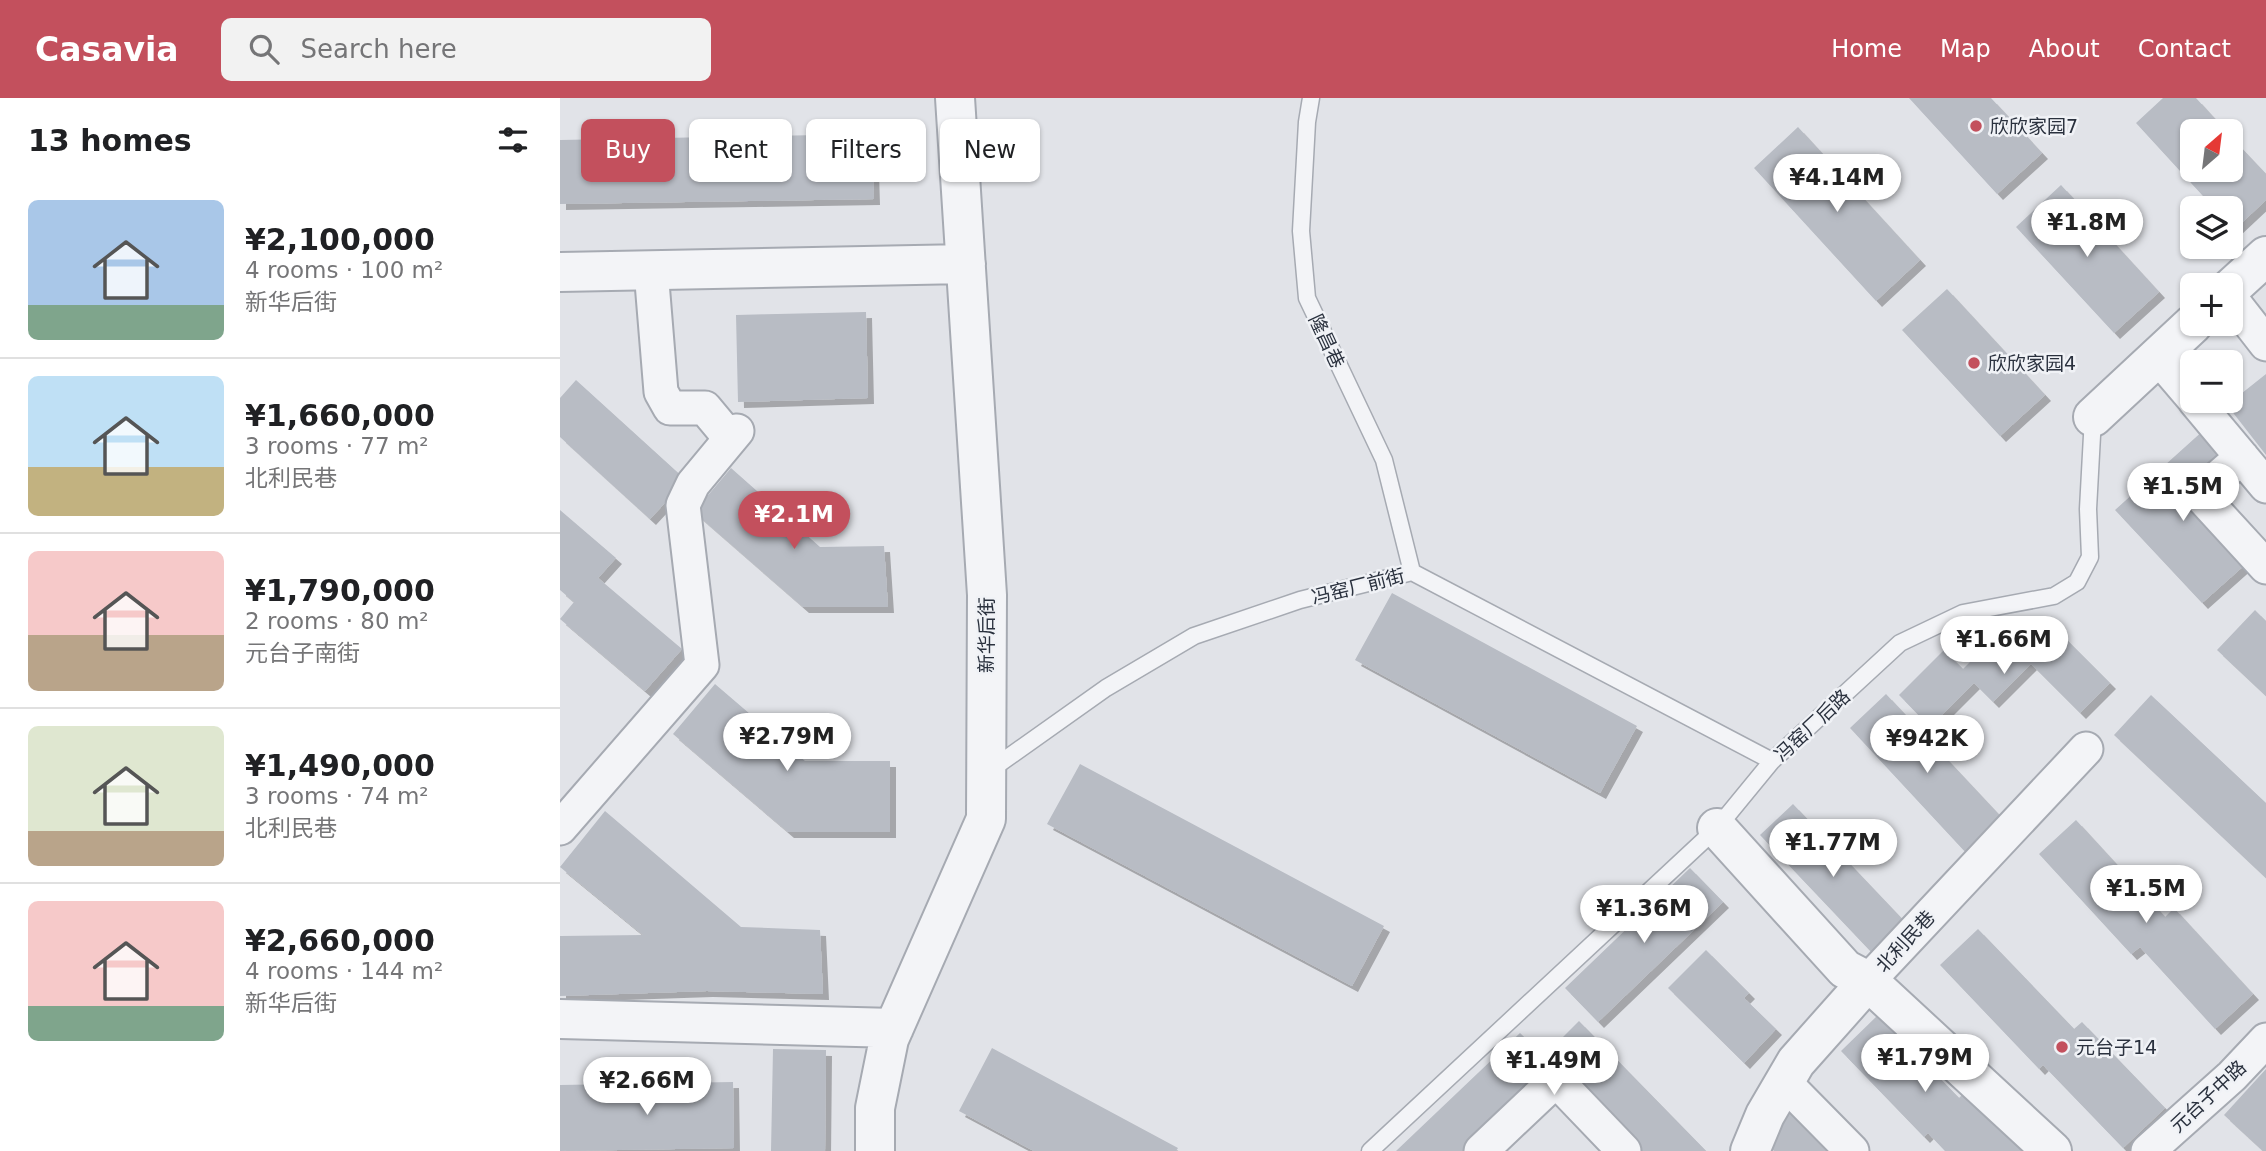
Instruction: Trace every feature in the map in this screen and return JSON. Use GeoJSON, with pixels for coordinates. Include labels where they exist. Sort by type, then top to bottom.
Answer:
{"type":"FeatureCollection","features":[{"type":"Feature","properties":{"kind":"street","name":"新华后街"},"geometry":{"type":"LineString","coordinates":[[875,1151],[875,1108],[894,1027],[986,819],[986,595],[955,98]]}},
{"type":"Feature","properties":{"kind":"street"},"geometry":{"type":"LineString","coordinates":[[2243,277],[2266,256]]}},
{"type":"Feature","properties":{"kind":"street"},"geometry":{"type":"LineString","coordinates":[[560,272],[966,264]]}},
{"type":"Feature","properties":{"kind":"street"},"geometry":{"type":"LineString","coordinates":[[560,828],[702,665],[683,505],[693,484],[734,435],[705,408],[670,408],[661,392],[651,270]]}},
{"type":"Feature","properties":{"kind":"street"},"geometry":{"type":"LineString","coordinates":[[2243,314],[2266,344]]}},
{"type":"Feature","properties":{"kind":"street","name":"冯窑厂后路"},"geometry":{"type":"LineString","coordinates":[[2093,417],[2180,336]]}},
{"type":"Feature","properties":{"kind":"street"},"geometry":{"type":"LineString","coordinates":[[2158,356],[2180,382]]}},
{"type":"Feature","properties":{"kind":"street"},"geometry":{"type":"LineString","coordinates":[[2206,413],[2266,486]]}},
{"type":"Feature","properties":{"kind":"street"},"geometry":{"type":"LineString","coordinates":[[2242,457],[2199,494],[2266,566]]}},
{"type":"Feature","properties":{"kind":"street","name":"北利民巷"},"geometry":{"type":"LineString","coordinates":[[1749,1151],[1765,1115],[1796,1062],[1868,981],[2086,749]]}},
{"type":"Feature","properties":{"kind":"street"},"geometry":{"type":"LineString","coordinates":[[1717,828],[1845,970],[1868,981],[2052,1151]]}},
{"type":"Feature","properties":{"kind":"street"},"geometry":{"type":"LineString","coordinates":[[560,1019],[894,1027]]}},
{"type":"Feature","properties":{"kind":"street","name":"元台子中路"},"geometry":{"type":"LineString","coordinates":[[2148,1151],[2232,1076],[2266,1040]]}},
{"type":"Feature","properties":{"kind":"street"},"geometry":{"type":"LineString","coordinates":[[1501,1145],[1556,1080],[1624,1151]]}},
{"type":"Feature","properties":{"kind":"street"},"geometry":{"type":"LineString","coordinates":[[1784,1082],[1852,1151]]}},
{"type":"Feature","properties":{"kind":"lane","name":"隆昌巷"},"geometry":{"type":"LineString","coordinates":[[1311,98],[1307,121],[1301,231],[1307,298],[1384,460],[1412,572]]}},
{"type":"Feature","properties":{"kind":"lane","name":"冯窑厂后路"},"geometry":{"type":"LineString","coordinates":[[1370,1151],[1717,828],[1773,761],[1900,643],[1963,613],[2054,596],[2077,582],[2090,557],[2088,509],[2093,417]]}},
{"type":"Feature","properties":{"kind":"lane","name":"冯窑厂前街"},"geometry":{"type":"LineString","coordinates":[[986,773],[1106,688],[1194,636],[1300,600],[1412,572],[1773,761]]}},
{"type":"Feature","properties":{"kind":"building","name":"欣欣家园7"},"geometry":{"type":"Polygon","coordinates":[[[1909,98],[1991,98],[2042,153],[1997,194],[1909,98]]]}},
{"type":"Feature","properties":{"kind":"building"},"geometry":{"type":"Polygon","coordinates":[[[2163,98],[2196,98],[2215,119],[2180,119],[2180,171],[2136,123],[2163,98]]]}},
{"type":"Feature","properties":{"kind":"building"},"geometry":{"type":"Polygon","coordinates":[[[1798,127],[1920,260],[1876,301],[1754,168],[1798,127]]]}},
{"type":"Feature","properties":{"kind":"building"},"geometry":{"type":"Polygon","coordinates":[[[806,135],[806,182],[873,182],[874,199],[560,204],[560,140],[581,140],[581,182],[675,182],[675,138],[689,138],[689,182],[792,182],[792,136],[806,135]]]}},
{"type":"Feature","properties":{"kind":"building"},"geometry":{"type":"Polygon","coordinates":[[[2244,151],[2266,174],[2266,200],[2243,222],[2243,196],[2203,196],[2190,182],[2244,182],[2244,151]]]}},
{"type":"Feature","properties":{"kind":"building"},"geometry":{"type":"Polygon","coordinates":[[[2061,185],[2159,292],[2114,333],[2016,227],[2061,185]]]}},
{"type":"Feature","properties":{"kind":"building","name":"欣欣家园4"},"geometry":{"type":"Polygon","coordinates":[[[1947,289],[2045,395],[2000,436],[1902,330],[1947,289]]]}},
{"type":"Feature","properties":{"kind":"building"},"geometry":{"type":"Polygon","coordinates":[[[866,312],[868,398],[738,402],[736,315],[866,312]]]}},
{"type":"Feature","properties":{"kind":"building"},"geometry":{"type":"Polygon","coordinates":[[[2266,374],[2266,455],[2233,413],[2243,413],[2243,392],[2266,374]]]}},
{"type":"Feature","properties":{"kind":"building"},"geometry":{"type":"Polygon","coordinates":[[[576,380],[686,480],[650,519],[560,437],[560,398],[576,380]]]}},
{"type":"Feature","properties":{"kind":"building"},"geometry":{"type":"Polygon","coordinates":[[[2205,429],[2223,450],[2179,489],[2248,562],[2202,603],[2115,510],[2205,429]]]}},
{"type":"Feature","properties":{"kind":"building"},"geometry":{"type":"Polygon","coordinates":[[[731,468],[820,547],[884,546],[888,607],[803,607],[694,512],[731,468]]]}},
{"type":"Feature","properties":{"kind":"building"},"geometry":{"type":"Polygon","coordinates":[[[560,510],[616,558],[598,578],[682,649],[645,691],[560,619],[574,602],[560,590],[560,510]]]}},
{"type":"Feature","properties":{"kind":"building"},"geometry":{"type":"Polygon","coordinates":[[[1392,593],[1637,726],[1600,793],[1355,660],[1392,593]]]}},
{"type":"Feature","properties":{"kind":"building"},"geometry":{"type":"Polygon","coordinates":[[[2255,610],[2266,621],[2266,696],[2217,650],[2255,610]]]}},
{"type":"Feature","properties":{"kind":"building"},"geometry":{"type":"Polygon","coordinates":[[[2057,630],[2110,683],[2080,713],[2031,664],[1993,702],[1974,683],[1930,727],[1899,695],[1944,650],[1963,669],[2001,631],[2029,658],[2057,630]]]}},
{"type":"Feature","properties":{"kind":"building"},"geometry":{"type":"Polygon","coordinates":[[[715,684],[805,761],[890,761],[890,832],[788,832],[673,734],[715,684]]]}},
{"type":"Feature","properties":{"kind":"building"},"geometry":{"type":"Polygon","coordinates":[[[1886,694],[2005,821],[1968,855],[1850,728],[1886,694]]]}},
{"type":"Feature","properties":{"kind":"building"},"geometry":{"type":"Polygon","coordinates":[[[2151,695],[2266,803],[2266,878],[2114,735],[2151,695]]]}},
{"type":"Feature","properties":{"kind":"building"},"geometry":{"type":"Polygon","coordinates":[[[1080,764],[1384,926],[1352,986],[1047,824],[1080,764]]]}},
{"type":"Feature","properties":{"kind":"building"},"geometry":{"type":"Polygon","coordinates":[[[1793,804],[1906,923],[1873,954],[1760,835],[1793,804]]]}},
{"type":"Feature","properties":{"kind":"building"},"geometry":{"type":"Polygon","coordinates":[[[605,811],[741,927],[820,930],[823,994],[707,991],[560,996],[560,936],[643,935],[560,867],[605,811]]]}},
{"type":"Feature","properties":{"kind":"building"},"geometry":{"type":"Polygon","coordinates":[[[2076,820],[2165,917],[2174,908],[2253,994],[2215,1029],[2140,947],[2131,954],[2039,854],[2076,820]]]}},
{"type":"Feature","properties":{"kind":"building"},"geometry":{"type":"Polygon","coordinates":[[[1690,868],[1723,902],[1598,1022],[1565,988],[1690,868]]]}},
{"type":"Feature","properties":{"kind":"building","name":"元台子14"},"geometry":{"type":"Polygon","coordinates":[[[1978,929],[2074,1029],[2082,1022],[2165,1108],[2123,1148],[2043,1065],[2039,1069],[1940,965],[1978,929]]]}},
{"type":"Feature","properties":{"kind":"building"},"geometry":{"type":"Polygon","coordinates":[[[1706,950],[1749,993],[1744,998],[1776,1029],[1744,1063],[1668,988],[1706,950]]]}},
{"type":"Feature","properties":{"kind":"building"},"geometry":{"type":"Polygon","coordinates":[[[1878,1015],[1959,1098],[1967,1090],[2025,1151],[1945,1151],[1928,1133],[1924,1137],[1841,1051],[1878,1015]]]}},
{"type":"Feature","properties":{"kind":"building"},"geometry":{"type":"Polygon","coordinates":[[[1579,1021],[1706,1151],[1636,1151],[1553,1065],[1463,1151],[1396,1151],[1520,1033],[1544,1056],[1579,1021]]]}},
{"type":"Feature","properties":{"kind":"building"},"geometry":{"type":"Polygon","coordinates":[[[992,1048],[1178,1148],[1176,1151],[1034,1151],[959,1111],[992,1048]]]}},
{"type":"Feature","properties":{"kind":"building"},"geometry":{"type":"Polygon","coordinates":[[[773,1049],[826,1050],[825,1151],[771,1151],[773,1049]]]}},
{"type":"Feature","properties":{"kind":"building"},"geometry":{"type":"Polygon","coordinates":[[[2266,1069],[2266,1151],[2263,1151],[2224,1115],[2266,1069]]]}},
{"type":"Feature","properties":{"kind":"building"},"geometry":{"type":"Polygon","coordinates":[[[733,1082],[734,1148],[560,1151],[560,1085],[733,1082]]]}},
{"type":"Feature","properties":{"kind":"building"},"geometry":{"type":"Polygon","coordinates":[[[1801,1103],[1847,1151],[1774,1151],[1763,1139],[1801,1103]]]}},
{"type":"Feature","properties":{"kind":"place","name":"欣欣家园7"},"geometry":{"type":"Point","coordinates":[1976,126]}},
{"type":"Feature","properties":{"kind":"place","name":"欣欣家园4"},"geometry":{"type":"Point","coordinates":[1974,363]}},
{"type":"Feature","properties":{"kind":"place","name":"元台子14"},"geometry":{"type":"Point","coordinates":[2062,1047]}}]}
